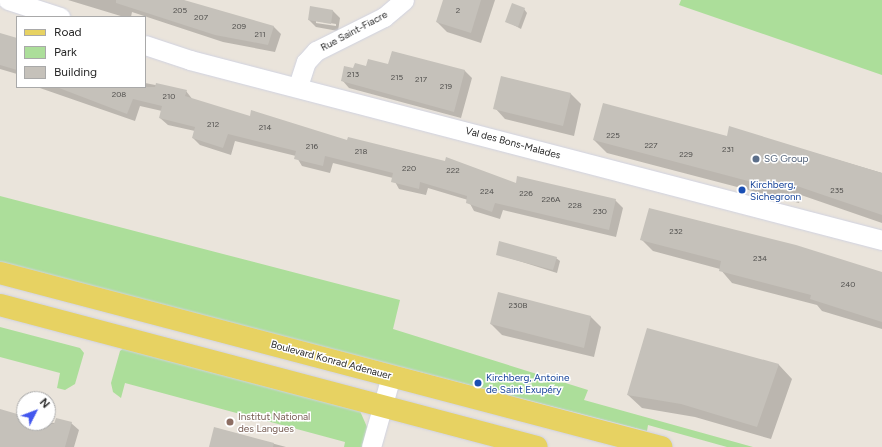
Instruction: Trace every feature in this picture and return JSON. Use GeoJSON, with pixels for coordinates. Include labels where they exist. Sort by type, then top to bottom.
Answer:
{"type":"FeatureCollection","features":[{"type":"Feature","properties":{"kind":"main road","name":"Boulevard Konrad Adenauer"},"geometry":{"type":"LineString","coordinates":[[0,274],[661,447]]}},
{"type":"Feature","properties":{"kind":"main road"},"geometry":{"type":"LineString","coordinates":[[0,305],[536,447]]}},
{"type":"Feature","properties":{"kind":"street"},"geometry":{"type":"LineString","coordinates":[[8,0],[57,16]]}},
{"type":"Feature","properties":{"kind":"street","name":"Rue Saint-Fiacre"},"geometry":{"type":"LineString","coordinates":[[298,86],[306,62],[316,51],[384,17],[404,0]]}},
{"type":"Feature","properties":{"kind":"street","name":"Val des Bons-Malades"},"geometry":{"type":"LineString","coordinates":[[146,45],[882,240]]}},
{"type":"Feature","properties":{"kind":"street"},"geometry":{"type":"LineString","coordinates":[[372,447],[391,376]]}},
{"type":"Feature","properties":{"kind":"green space"},"geometry":{"type":"Polygon","coordinates":[[[681,0],[882,0],[882,75],[679,5],[681,0]]]}},
{"type":"Feature","properties":{"kind":"green space"},"geometry":{"type":"Polygon","coordinates":[[[0,196],[400,300],[393,329],[588,390],[584,400],[753,447],[727,447],[648,425],[647,431],[0,263],[0,196]]]}},
{"type":"Feature","properties":{"kind":"green space"},"geometry":{"type":"Polygon","coordinates":[[[0,327],[80,348],[84,353],[75,384],[65,390],[57,388],[60,373],[0,357],[0,327]]]}},
{"type":"Feature","properties":{"kind":"green space"},"geometry":{"type":"Polygon","coordinates":[[[125,347],[360,411],[367,427],[363,447],[344,447],[345,442],[125,383],[121,398],[113,392],[111,383],[120,351],[125,347]]]}},
{"type":"Feature","properties":{"kind":"building"},"geometry":{"type":"Polygon","coordinates":[[[116,0],[184,0],[274,26],[268,45],[215,35],[116,3],[116,0]]]}},
{"type":"Feature","properties":{"kind":"building"},"geometry":{"type":"Polygon","coordinates":[[[443,0],[481,0],[471,33],[436,22],[443,0]]]}},
{"type":"Feature","properties":{"kind":"building"},"geometry":{"type":"Polygon","coordinates":[[[512,3],[525,8],[518,27],[505,22],[512,3]]]}},
{"type":"Feature","properties":{"kind":"building"},"geometry":{"type":"Polygon","coordinates":[[[310,6],[333,10],[331,24],[308,20],[310,6]]]}},
{"type":"Feature","properties":{"kind":"building"},"geometry":{"type":"Polygon","coordinates":[[[0,33],[16,38],[16,70],[0,65],[0,33]]]}},
{"type":"Feature","properties":{"kind":"building"},"geometry":{"type":"Polygon","coordinates":[[[392,51],[465,70],[454,112],[341,81],[344,66],[353,68],[355,63],[366,66],[368,59],[388,64],[392,51]]]}},
{"type":"Feature","properties":{"kind":"building"},"geometry":{"type":"Polygon","coordinates":[[[501,76],[571,93],[563,126],[493,109],[501,76]]]}},
{"type":"Feature","properties":{"kind":"building"},"geometry":{"type":"Polygon","coordinates":[[[156,83],[187,90],[185,96],[250,116],[251,110],[347,140],[348,137],[445,161],[446,157],[516,183],[517,176],[616,199],[609,230],[495,203],[492,212],[466,203],[467,196],[420,182],[419,189],[391,182],[393,173],[325,156],[323,166],[294,159],[296,151],[228,134],[223,148],[192,138],[195,127],[159,118],[162,106],[133,99],[127,114],[59,88],[155,87],[156,83]]]}},
{"type":"Feature","properties":{"kind":"building"},"geometry":{"type":"Polygon","coordinates":[[[603,103],[727,136],[729,126],[882,173],[882,215],[788,183],[786,191],[593,140],[603,103]]]}},
{"type":"Feature","properties":{"kind":"building"},"geometry":{"type":"Polygon","coordinates":[[[649,208],[796,245],[882,272],[882,322],[810,299],[811,295],[719,271],[721,261],[640,240],[649,208]]]}},
{"type":"Feature","properties":{"kind":"building"},"geometry":{"type":"Polygon","coordinates":[[[499,241],[557,257],[553,270],[496,255],[499,241]]]}},
{"type":"Feature","properties":{"kind":"building"},"geometry":{"type":"Polygon","coordinates":[[[498,292],[591,316],[584,348],[490,324],[498,292]]]}},
{"type":"Feature","properties":{"kind":"building"},"geometry":{"type":"Polygon","coordinates":[[[647,328],[779,364],[757,427],[681,404],[627,395],[647,328]]]}},
{"type":"Feature","properties":{"kind":"building"},"geometry":{"type":"Polygon","coordinates":[[[0,409],[16,414],[16,431],[56,431],[56,418],[72,422],[65,447],[0,447],[0,409]]]}},
{"type":"Feature","properties":{"kind":"building"},"geometry":{"type":"Polygon","coordinates":[[[214,427],[274,443],[273,447],[209,447],[214,427]]]}},
{"type":"Feature","properties":{"kind":"place","name":"SG Group"},"geometry":{"type":"Point","coordinates":[756,159]}},
{"type":"Feature","properties":{"kind":"place","name":"Kirchberg, Sichegronn"},"geometry":{"type":"Point","coordinates":[742,190]}},
{"type":"Feature","properties":{"kind":"place","name":"Kirchberg, Antoine de Saint Exupéry"},"geometry":{"type":"Point","coordinates":[478,383]}},
{"type":"Feature","properties":{"kind":"place","name":"Institut National des Langues"},"geometry":{"type":"Point","coordinates":[230,422]}}]}
